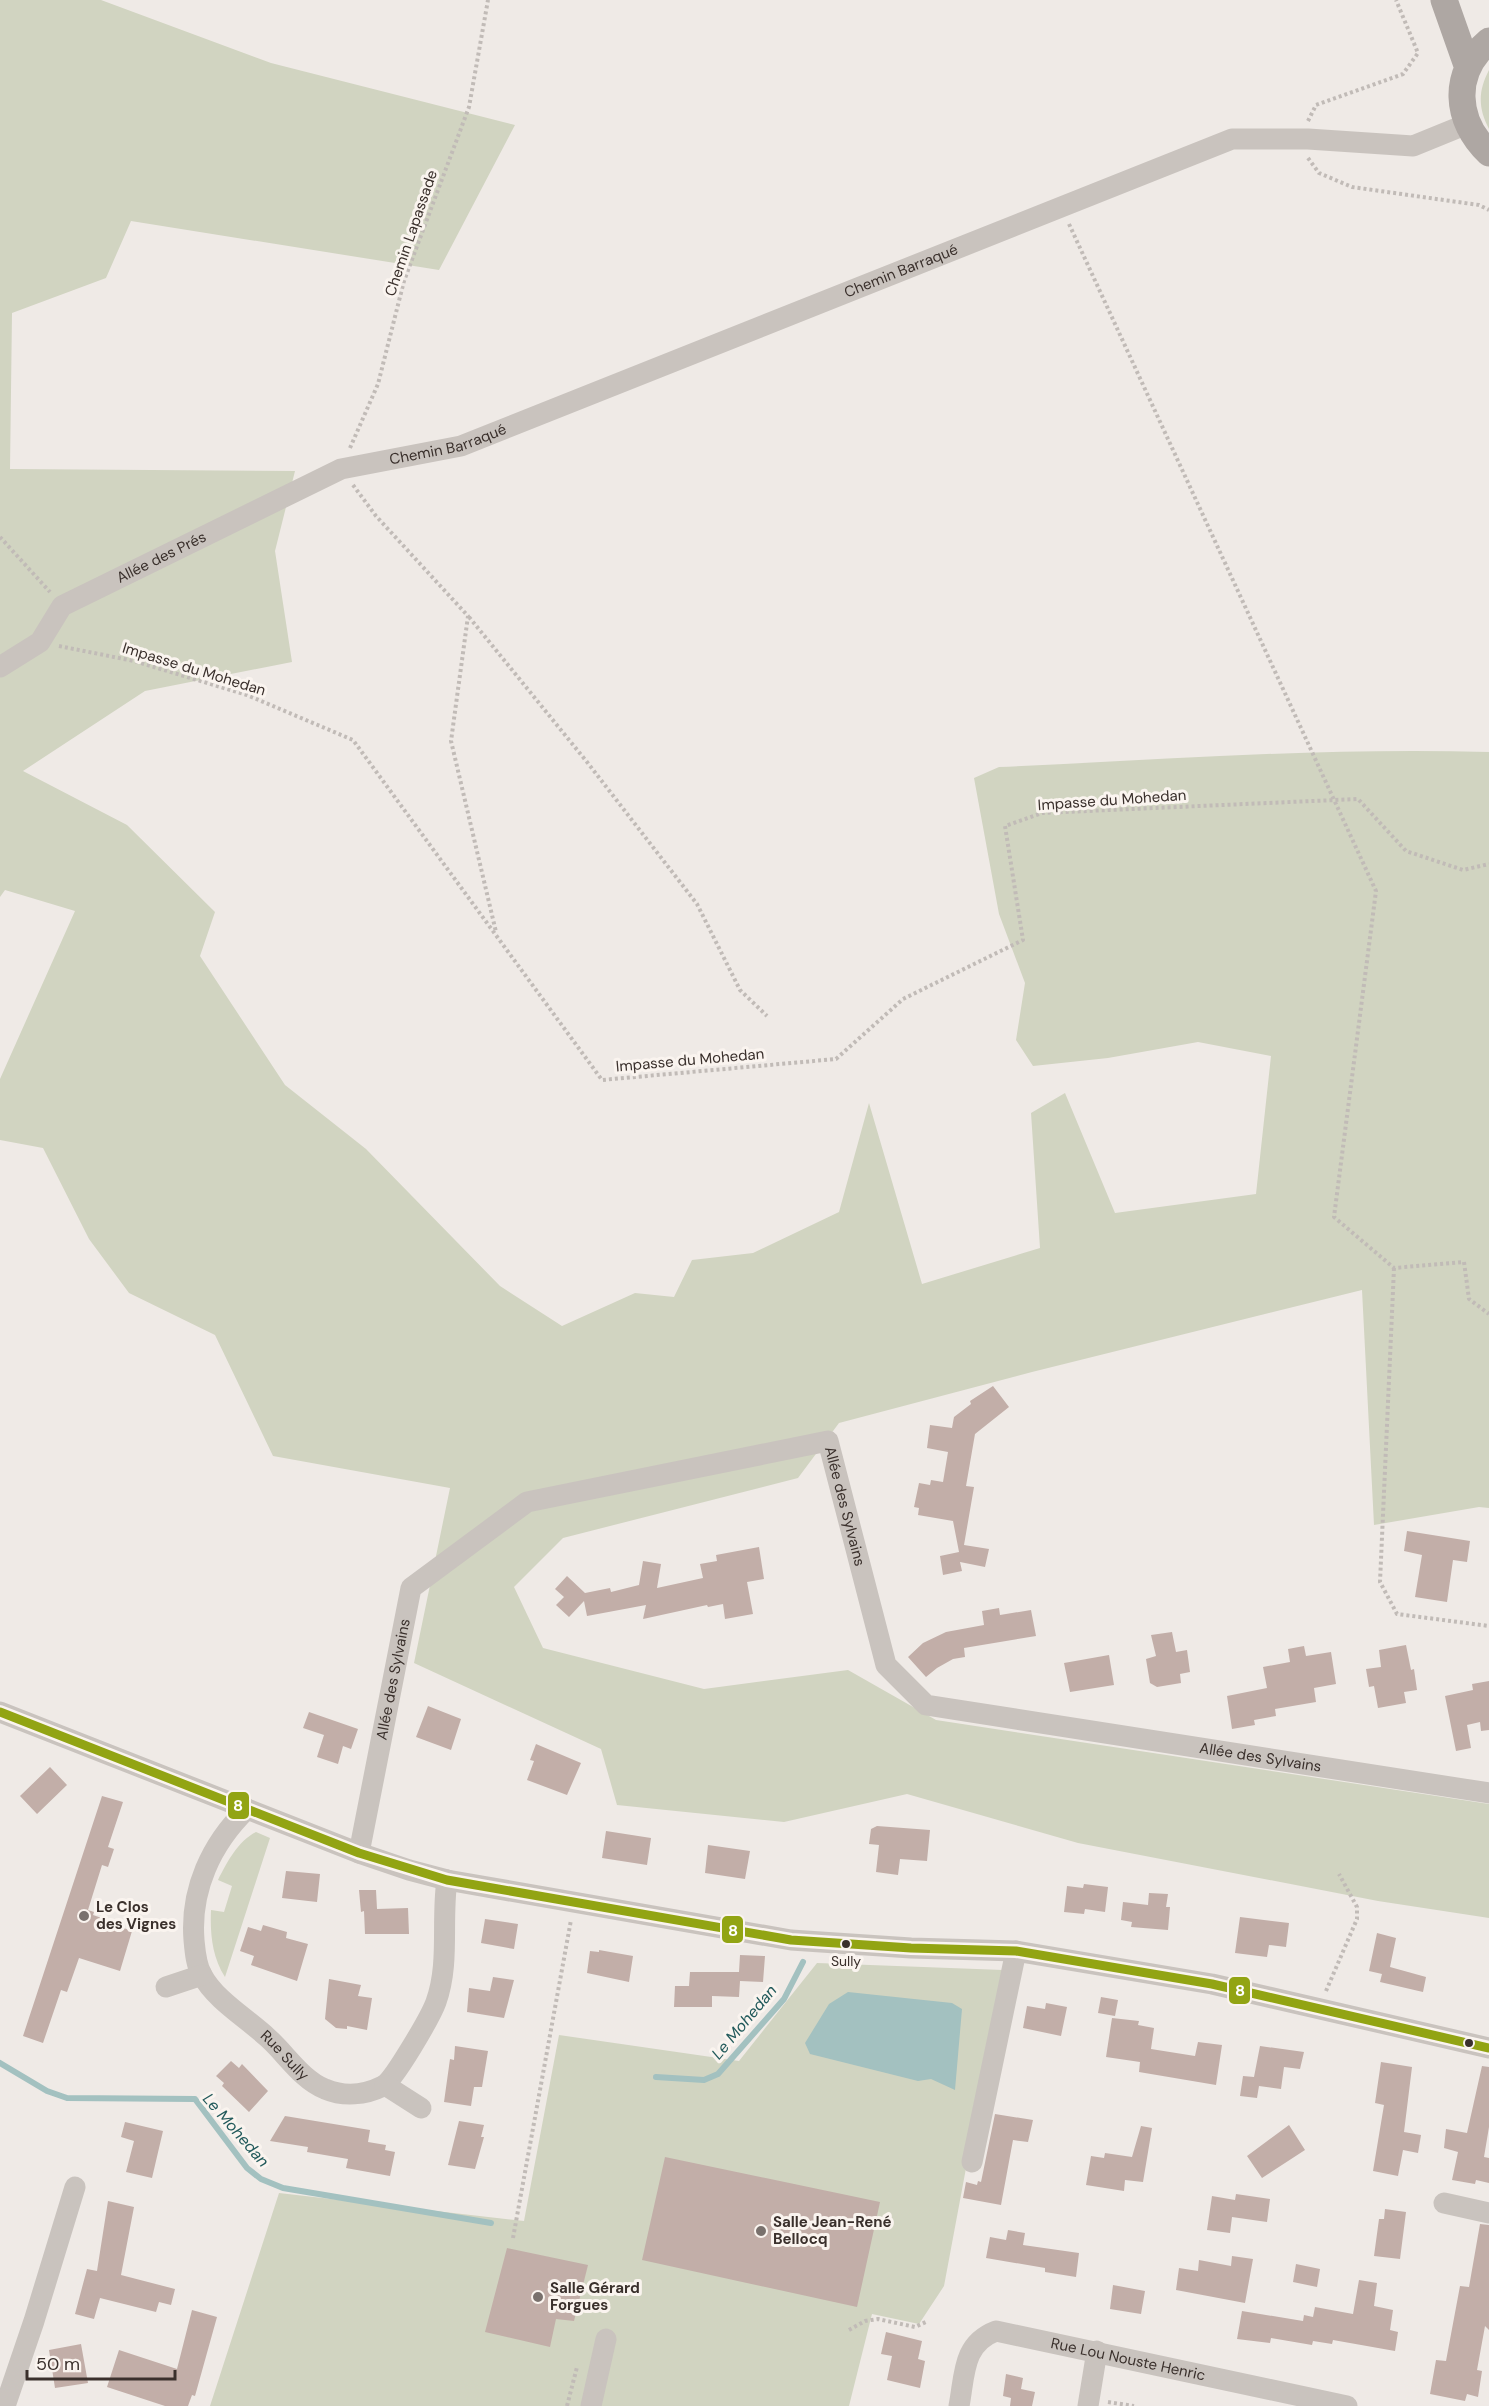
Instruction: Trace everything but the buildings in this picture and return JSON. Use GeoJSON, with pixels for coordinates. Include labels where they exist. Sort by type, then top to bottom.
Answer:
{"type":"FeatureCollection","features":[{"type":"Feature","properties":{"kind":"main road"},"geometry":{"type":"LineString","coordinates":[[1444,0],[1468,68]]}},
{"type":"Feature","properties":{"kind":"main road"},"geometry":{"type":"LineString","coordinates":[[1489,41],[1479,49],[1468,68],[1462,86],[1462,105],[1467,124],[1477,141],[1489,153]]}},
{"type":"Feature","properties":{"kind":"street","name":"Chemin Barraqué"},"geometry":{"type":"LineString","coordinates":[[341,469],[461,446],[1232,139],[1308,139],[1413,146],[1467,124]]}},
{"type":"Feature","properties":{"kind":"street","name":"Allée des Prés"},"geometry":{"type":"LineString","coordinates":[[62,606],[341,469]]}},
{"type":"Feature","properties":{"kind":"street"},"geometry":{"type":"LineString","coordinates":[[0,668],[40,642],[62,606]]}},
{"type":"Feature","properties":{"kind":"street","name":"Allée des Sylvains"},"geometry":{"type":"LineString","coordinates":[[359,1853],[411,1588],[527,1502],[828,1441],[886,1665],[926,1705],[1489,1793]]}},
{"type":"Feature","properties":{"kind":"street"},"geometry":{"type":"LineString","coordinates":[[0,1712],[359,1853],[447,1880],[791,1940],[911,1948],[1016,1951],[1212,1984],[1489,2048]]}},
{"type":"Feature","properties":{"kind":"street","name":"Rue Sully"},"geometry":{"type":"LineString","coordinates":[[246,1809],[211,1855],[198,1884],[192,1918],[195,1953],[202,1975],[224,2001],[268,2038],[303,2074],[325,2089],[356,2095],[385,2085]]}},
{"type":"Feature","properties":{"kind":"street"},"geometry":{"type":"LineString","coordinates":[[421,2108],[385,2085],[410,2049],[436,2003],[445,1968],[443,1923],[447,1880]]}},
{"type":"Feature","properties":{"kind":"street"},"geometry":{"type":"LineString","coordinates":[[972,2162],[1016,1951]]}},
{"type":"Feature","properties":{"kind":"street"},"geometry":{"type":"LineString","coordinates":[[166,1987],[202,1975]]}},
{"type":"Feature","properties":{"kind":"street"},"geometry":{"type":"LineString","coordinates":[[5,2396],[75,2187]]}},
{"type":"Feature","properties":{"kind":"street"},"geometry":{"type":"LineString","coordinates":[[1444,2204],[1489,2213]]}},
{"type":"Feature","properties":{"kind":"street","name":"Rue Lou Nouste Henric"},"geometry":{"type":"LineString","coordinates":[[960,2406],[969,2352],[984,2336],[996,2331],[1347,2406]]}},
{"type":"Feature","properties":{"kind":"street"},"geometry":{"type":"LineString","coordinates":[[591,2406],[606,2339]]}},
{"type":"Feature","properties":{"kind":"street"},"geometry":{"type":"LineString","coordinates":[[1088,2403],[1097,2351]]}},
{"type":"Feature","properties":{"kind":"path","name":"Chemin Lapassade"},"geometry":{"type":"LineString","coordinates":[[341,469],[378,384],[404,281],[469,107],[488,0]]}},
{"type":"Feature","properties":{"kind":"path"},"geometry":{"type":"LineString","coordinates":[[1061,207],[1376,891],[1334,1217],[1394,1268],[1464,1262],[1469,1299],[1489,1314]]}},
{"type":"Feature","properties":{"kind":"path"},"geometry":{"type":"LineString","coordinates":[[341,469],[376,516],[468,616],[587,762],[697,904],[740,990],[767,1016]]}},
{"type":"Feature","properties":{"kind":"path"},"geometry":{"type":"LineString","coordinates":[[0,537],[62,606]]}},
{"type":"Feature","properties":{"kind":"path"},"geometry":{"type":"LineString","coordinates":[[468,616],[451,741],[497,935]]}},
{"type":"Feature","properties":{"kind":"path","name":"Impasse du Mohedan"},"geometry":{"type":"LineString","coordinates":[[40,642],[134,661],[247,695],[353,740],[602,1080],[836,1059],[903,999],[1023,940],[1005,826],[1042,813],[1358,799],[1406,851],[1463,870],[1489,864]]}},
{"type":"Feature","properties":{"kind":"path"},"geometry":{"type":"LineString","coordinates":[[1394,1268],[1380,1582],[1397,1614],[1489,1626]]}},
{"type":"Feature","properties":{"kind":"path"},"geometry":{"type":"LineString","coordinates":[[1318,2008],[1357,1918],[1357,1907],[1339,1874]]}},
{"type":"Feature","properties":{"kind":"path"},"geometry":{"type":"LineString","coordinates":[[513,2238],[574,1902]]}},
{"type":"Feature","properties":{"kind":"path"},"geometry":{"type":"LineString","coordinates":[[849,2330],[856,2324],[872,2320],[915,2327],[928,2321]]}},
{"type":"Feature","properties":{"kind":"path"},"geometry":{"type":"LineString","coordinates":[[1088,2403],[1134,2406]]}},
{"type":"Feature","properties":{"kind":"green space"},"geometry":{"type":"Polygon","coordinates":[[[0,0],[101,0],[271,63],[515,125],[439,270],[131,221],[106,278],[12,313],[10,469],[295,471],[275,551],[292,662],[145,691],[23,771],[127,825],[215,912],[200,956],[285,1085],[366,1149],[500,1286],[562,1326],[635,1293],[674,1297],[692,1260],[753,1253],[839,1212],[869,1103],[922,1284],[1040,1248],[1031,1113],[1065,1093],[1115,1213],[1256,1194],[1271,1056],[1198,1042],[1108,1058],[1033,1066],[1016,1040],[1025,983],[999,914],[974,778],[999,767],[1367,751],[1489,752],[1489,1508],[1479,1507],[1374,1525],[1362,1290],[1032,1372],[839,1423],[798,1478],[563,1538],[514,1587],[543,1648],[704,1689],[848,1670],[936,1720],[1489,1804],[1489,1918],[1378,1901],[1078,1843],[907,1794],[784,1822],[617,1805],[601,1749],[414,1663],[450,1488],[273,1456],[215,1335],[129,1293],[89,1239],[43,1148],[0,1140],[0,1079],[75,911],[5,890],[0,897],[0,0]]]}},
{"type":"Feature","properties":{"kind":"green space"},"geometry":{"type":"Polygon","coordinates":[[[1489,70],[1489,129],[1481,107],[1481,92],[1489,70]]]}},
{"type":"Feature","properties":{"kind":"green space"},"geometry":{"type":"Polygon","coordinates":[[[256,1832],[270,1838],[225,1977],[217,1961],[213,1945],[211,1910],[224,1912],[232,1886],[218,1880],[238,1846],[256,1832]]]}},
{"type":"Feature","properties":{"kind":"green space"},"geometry":{"type":"Polygon","coordinates":[[[817,1963],[1003,1970],[944,2286],[919,2324],[872,2314],[849,2406],[210,2406],[279,2193],[524,2221],[559,2035],[739,2061],[817,1963]]]}},
{"type":"Feature","properties":{"kind":"water"},"geometry":{"type":"Polygon","coordinates":[[[848,1992],[952,2003],[962,2009],[955,2090],[931,2079],[918,2081],[810,2054],[805,2043],[829,2004],[848,1992]]]}},
{"type":"Feature","properties":{"kind":"waterway","name":"Le Mohedan"},"geometry":{"type":"LineString","coordinates":[[656,2077],[704,2080],[718,2074],[784,1999],[803,1962]]}},
{"type":"Feature","properties":{"kind":"waterway","name":"Le Mohedan"},"geometry":{"type":"LineString","coordinates":[[0,2063],[47,2091],[67,2098],[195,2099],[247,2168],[261,2179],[283,2188],[491,2223]]}},
{"type":"Feature","properties":{"kind":"transit line","name":"8"},"geometry":{"type":"LineString","coordinates":[[0,1712],[359,1853],[447,1880],[791,1940],[911,1948],[1016,1951],[1212,1984],[1489,2048]]}},
{"type":"Feature","properties":{"kind":"place","name":"Le Clos des Vignes"},"geometry":{"type":"Point","coordinates":[84,1916]}},
{"type":"Feature","properties":{"kind":"place","name":"Sully"},"geometry":{"type":"Point","coordinates":[846,1944]}},
{"type":"Feature","properties":{"kind":"place","name":"Salle Jean-René Bellocq"},"geometry":{"type":"Point","coordinates":[761,2231]}},
{"type":"Feature","properties":{"kind":"place","name":"Salle Gérard Forgues"},"geometry":{"type":"Point","coordinates":[538,2297]}}]}
